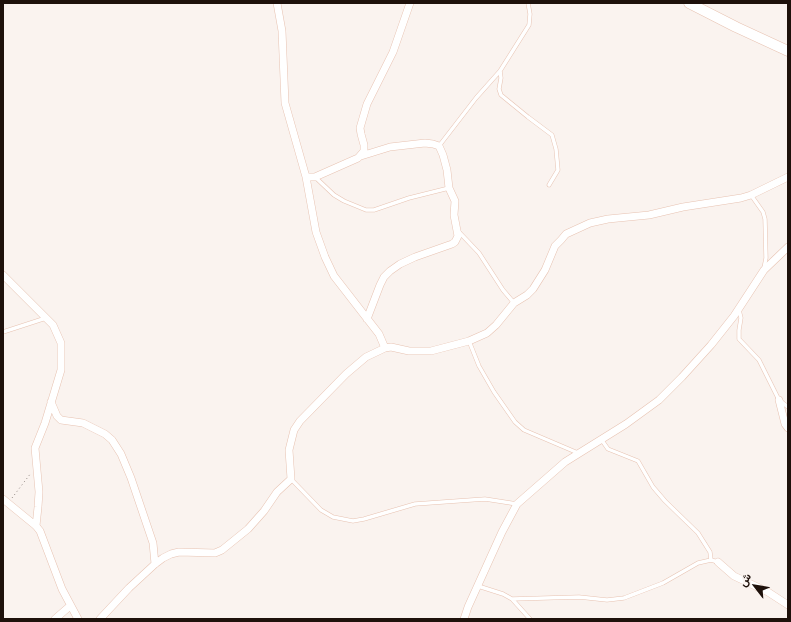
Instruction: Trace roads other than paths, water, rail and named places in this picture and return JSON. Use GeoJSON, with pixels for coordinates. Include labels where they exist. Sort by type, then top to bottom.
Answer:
{"type":"FeatureCollection","features":[{"type":"Feature","properties":{"kind":"street"},"geometry":{"type":"LineString","coordinates":[[278,3],[282,31],[284,103],[306,177],[316,232],[325,257],[337,281],[379,334],[385,348]]}},
{"type":"Feature","properties":{"kind":"street"},"geometry":{"type":"LineString","coordinates":[[361,156],[364,148],[360,128],[367,104],[393,52],[410,3]]}},
{"type":"Feature","properties":{"kind":"street"},"geometry":{"type":"LineString","coordinates":[[689,3],[788,51]]}},
{"type":"Feature","properties":{"kind":"street"},"geometry":{"type":"LineString","coordinates":[[306,177],[315,176],[361,156],[390,147],[425,143],[433,144],[439,146],[443,155],[447,170],[449,188],[455,201],[454,215],[458,231],[457,239],[452,244],[415,257],[400,264],[390,271],[384,277],[380,285],[367,319]]}},
{"type":"Feature","properties":{"kind":"street"},"geometry":{"type":"LineString","coordinates":[[100,619],[155,564],[171,554],[179,552],[215,554],[248,529],[264,511],[277,492],[291,479],[289,450],[294,430],[300,421],[356,364],[366,357],[385,348],[398,348],[420,352],[431,351],[469,341],[487,333],[496,325],[514,303],[527,295],[533,289],[545,270],[555,246],[566,234],[573,230],[598,220],[649,215],[683,207],[741,198],[751,195],[788,177]]}},
{"type":"Feature","properties":{"kind":"street"},"geometry":{"type":"LineString","coordinates":[[464,619],[502,532],[517,504],[578,453],[626,424],[659,400],[711,345],[739,309],[764,270],[788,248]]}},
{"type":"Feature","properties":{"kind":"street"},"geometry":{"type":"LineString","coordinates":[[3,275],[53,325],[61,343],[61,370],[45,423],[35,448],[38,506],[36,526]]}},
{"type":"Feature","properties":{"kind":"street"},"geometry":{"type":"LineString","coordinates":[[779,400],[785,424],[788,428]]}},
{"type":"Feature","properties":{"kind":"street"},"geometry":{"type":"LineString","coordinates":[[51,402],[57,416],[61,420],[82,423],[105,434],[112,440],[122,454],[153,543],[155,564]]}},
{"type":"Feature","properties":{"kind":"street"},"geometry":{"type":"LineString","coordinates":[[6,501],[40,531],[62,589],[78,619]]}},
{"type":"Feature","properties":{"kind":"street"},"geometry":{"type":"LineString","coordinates":[[714,561],[734,576],[768,592],[788,605]]}},
{"type":"Feature","properties":{"kind":"street"},"geometry":{"type":"LineString","coordinates":[[55,619],[70,606]]}},
{"type":"Feature","properties":{"kind":"lane"},"geometry":{"type":"LineString","coordinates":[[439,146],[500,70],[529,24],[530,14],[528,3]]}},
{"type":"Feature","properties":{"kind":"lane"},"geometry":{"type":"LineString","coordinates":[[500,70],[501,78],[499,89],[502,95],[552,135],[556,148],[558,170],[549,185]]}},
{"type":"Feature","properties":{"kind":"lane"},"geometry":{"type":"LineString","coordinates":[[315,176],[334,195],[366,210],[374,210],[409,198],[449,188]]}},
{"type":"Feature","properties":{"kind":"lane"},"geometry":{"type":"LineString","coordinates":[[751,195],[763,212],[765,219],[766,258],[764,270]]}},
{"type":"Feature","properties":{"kind":"lane"},"geometry":{"type":"LineString","coordinates":[[458,231],[479,253],[503,290],[514,303]]}},
{"type":"Feature","properties":{"kind":"lane"},"geometry":{"type":"LineString","coordinates":[[739,309],[741,318],[738,336],[739,339],[759,360],[779,400],[788,407]]}},
{"type":"Feature","properties":{"kind":"lane"},"geometry":{"type":"LineString","coordinates":[[3,332],[46,318]]}},
{"type":"Feature","properties":{"kind":"lane"},"geometry":{"type":"LineString","coordinates":[[469,341],[478,366],[497,397],[515,422],[524,430],[578,453]]}},
{"type":"Feature","properties":{"kind":"lane"},"geometry":{"type":"LineString","coordinates":[[512,599],[579,597],[607,600],[624,598],[649,589],[698,563],[714,561],[698,533],[665,501],[653,487],[638,461],[608,448],[601,439]]}},
{"type":"Feature","properties":{"kind":"lane"},"geometry":{"type":"LineString","coordinates":[[291,479],[321,510],[333,517],[353,521],[415,504],[485,499],[517,504]]}},
{"type":"Feature","properties":{"kind":"lane"},"geometry":{"type":"LineString","coordinates":[[478,586],[503,594],[512,599],[530,619]]}}]}
